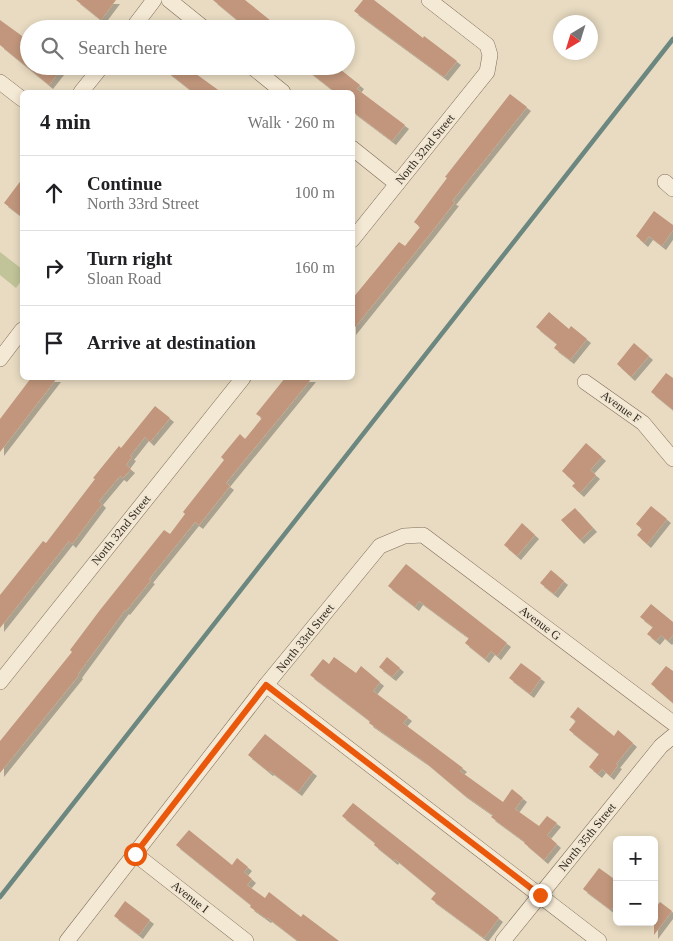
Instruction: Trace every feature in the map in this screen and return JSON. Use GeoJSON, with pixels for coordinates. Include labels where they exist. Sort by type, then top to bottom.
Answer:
{"type":"FeatureCollection","features":[{"type":"Feature","properties":{"kind":"street"},"geometry":{"type":"LineString","coordinates":[[139,20],[154,0]]}},
{"type":"Feature","properties":{"kind":"street"},"geometry":{"type":"LineString","coordinates":[[169,0],[194,20]]}},
{"type":"Feature","properties":{"kind":"street","name":"North 32nd Street"},"geometry":{"type":"LineString","coordinates":[[355,236],[487,72],[490,55],[488,45],[429,0]]}},
{"type":"Feature","properties":{"kind":"street"},"geometry":{"type":"LineString","coordinates":[[83,90],[95,75]]}},
{"type":"Feature","properties":{"kind":"street"},"geometry":{"type":"LineString","coordinates":[[262,75],[281,90]]}},
{"type":"Feature","properties":{"kind":"street"},"geometry":{"type":"LineString","coordinates":[[0,82],[20,97]]}},
{"type":"Feature","properties":{"kind":"street"},"geometry":{"type":"LineString","coordinates":[[355,150],[397,184]]}},
{"type":"Feature","properties":{"kind":"street"},"geometry":{"type":"LineString","coordinates":[[0,359],[20,333]]}},
{"type":"Feature","properties":{"kind":"street","name":"North 32nd Street"},"geometry":{"type":"LineString","coordinates":[[0,682],[241,380]]}},
{"type":"Feature","properties":{"kind":"street","name":"Avenue F"},"geometry":{"type":"LineString","coordinates":[[585,382],[643,423],[673,458]]}},
{"type":"Feature","properties":{"kind":"street","name":"Avenue G"},"geometry":{"type":"LineString","coordinates":[[404,536],[423,535],[673,723]]}},
{"type":"Feature","properties":{"kind":"street","name":"North 33rd Street"},"geometry":{"type":"LineString","coordinates":[[67,941],[266,685],[380,546],[404,536]]}},
{"type":"Feature","properties":{"kind":"street"},"geometry":{"type":"LineString","coordinates":[[266,685],[599,941]]}},
{"type":"Feature","properties":{"kind":"street","name":"North 35th Street"},"geometry":{"type":"LineString","coordinates":[[503,941],[660,746],[673,736]]}},
{"type":"Feature","properties":{"kind":"street","name":"Avenue I"},"geometry":{"type":"LineString","coordinates":[[135,854],[246,941]]}},
{"type":"Feature","properties":{"kind":"green space"},"geometry":{"type":"Polygon","coordinates":[[[0,252],[20,267],[20,283],[16,288],[0,275],[0,252]]]}},
{"type":"Feature","properties":{"kind":"building"},"geometry":{"type":"Polygon","coordinates":[[[76,0],[116,0],[101,20],[76,0]]]}},
{"type":"Feature","properties":{"kind":"building"},"geometry":{"type":"Polygon","coordinates":[[[213,0],[245,0],[270,20],[237,20],[213,0]]]}},
{"type":"Feature","properties":{"kind":"building"},"geometry":{"type":"Polygon","coordinates":[[[363,0],[374,0],[423,38],[424,36],[457,61],[444,77],[354,11],[363,0]]]}},
{"type":"Feature","properties":{"kind":"building"},"geometry":{"type":"Polygon","coordinates":[[[0,20],[20,34],[20,61],[0,45],[0,20]]]}},
{"type":"Feature","properties":{"kind":"building"},"geometry":{"type":"Polygon","coordinates":[[[37,75],[57,75],[49,85],[37,75]]]}},
{"type":"Feature","properties":{"kind":"building"},"geometry":{"type":"Polygon","coordinates":[[[171,75],[198,75],[218,90],[190,90],[171,75]]]}},
{"type":"Feature","properties":{"kind":"building"},"geometry":{"type":"Polygon","coordinates":[[[313,75],[347,75],[360,85],[357,89],[405,125],[392,141],[355,113],[355,90],[332,90],[313,75]]]}},
{"type":"Feature","properties":{"kind":"building"},"geometry":{"type":"Polygon","coordinates":[[[510,94],[527,107],[452,201],[455,202],[355,327],[355,295],[399,242],[405,246],[420,227],[414,222],[447,178],[445,177],[510,94]]]}},
{"type":"Feature","properties":{"kind":"building"},"geometry":{"type":"Polygon","coordinates":[[[20,182],[20,215],[4,203],[20,182]]]}},
{"type":"Feature","properties":{"kind":"building"},"geometry":{"type":"Polygon","coordinates":[[[654,211],[673,225],[673,230],[662,246],[649,236],[644,243],[636,236],[654,211]]]}},
{"type":"Feature","properties":{"kind":"building"},"geometry":{"type":"Polygon","coordinates":[[[549,312],[569,329],[571,326],[587,339],[570,360],[554,348],[557,344],[536,327],[549,312]]]}},
{"type":"Feature","properties":{"kind":"building"},"geometry":{"type":"Polygon","coordinates":[[[634,343],[649,356],[631,377],[617,364],[634,343]]]}},
{"type":"Feature","properties":{"kind":"building"},"geometry":{"type":"Polygon","coordinates":[[[666,373],[673,378],[673,410],[651,392],[666,373]]]}},
{"type":"Feature","properties":{"kind":"building"},"geometry":{"type":"Polygon","coordinates":[[[29,380],[55,380],[0,452],[0,419],[29,380]]]}},
{"type":"Feature","properties":{"kind":"building"},"geometry":{"type":"Polygon","coordinates":[[[283,380],[310,380],[226,483],[230,486],[199,525],[195,522],[149,579],[151,580],[125,610],[79,675],[0,773],[0,741],[72,652],[70,650],[100,610],[164,530],[170,534],[185,514],[183,512],[224,460],[221,457],[240,434],[245,439],[262,418],[256,414],[283,380]]]}},
{"type":"Feature","properties":{"kind":"building"},"geometry":{"type":"Polygon","coordinates":[[[155,406],[170,418],[150,442],[145,437],[130,456],[132,457],[126,465],[131,469],[123,478],[120,476],[99,501],[102,504],[72,544],[69,541],[0,628],[0,595],[43,541],[46,543],[95,479],[93,478],[119,446],[121,448],[155,406]]]}},
{"type":"Feature","properties":{"kind":"building"},"geometry":{"type":"Polygon","coordinates":[[[586,443],[602,457],[590,470],[596,475],[580,493],[572,486],[575,483],[562,471],[586,443]]]}},
{"type":"Feature","properties":{"kind":"building"},"geometry":{"type":"Polygon","coordinates":[[[651,506],[667,519],[647,544],[637,535],[642,529],[636,524],[651,506]]]}},
{"type":"Feature","properties":{"kind":"building"},"geometry":{"type":"Polygon","coordinates":[[[575,508],[593,528],[580,540],[561,520],[575,508]]]}},
{"type":"Feature","properties":{"kind":"building"},"geometry":{"type":"Polygon","coordinates":[[[522,523],[535,535],[517,556],[504,545],[522,523]]]}},
{"type":"Feature","properties":{"kind":"building"},"geometry":{"type":"Polygon","coordinates":[[[406,564],[507,643],[497,656],[491,651],[485,659],[465,643],[469,638],[419,601],[415,607],[388,586],[406,564]]]}},
{"type":"Feature","properties":{"kind":"building"},"geometry":{"type":"Polygon","coordinates":[[[551,570],[564,581],[554,594],[540,583],[551,570]]]}},
{"type":"Feature","properties":{"kind":"building"},"geometry":{"type":"Polygon","coordinates":[[[651,604],[673,622],[673,635],[668,641],[661,635],[656,641],[647,634],[653,627],[640,617],[651,604]]]}},
{"type":"Feature","properties":{"kind":"building"},"geometry":{"type":"Polygon","coordinates":[[[334,657],[356,673],[361,666],[380,682],[373,691],[408,717],[403,723],[463,768],[460,771],[503,802],[512,789],[523,798],[515,809],[539,826],[547,816],[557,823],[547,835],[557,844],[544,860],[525,842],[491,817],[493,815],[463,794],[425,762],[369,723],[370,721],[310,675],[323,659],[329,664],[334,657]]]}},
{"type":"Feature","properties":{"kind":"building"},"geometry":{"type":"Polygon","coordinates":[[[387,657],[400,668],[392,677],[379,667],[387,657]]]}},
{"type":"Feature","properties":{"kind":"building"},"geometry":{"type":"Polygon","coordinates":[[[521,663],[541,678],[530,694],[509,678],[521,663]]]}},
{"type":"Feature","properties":{"kind":"building"},"geometry":{"type":"Polygon","coordinates":[[[666,666],[673,671],[673,703],[651,684],[666,666]]]}},
{"type":"Feature","properties":{"kind":"building"},"geometry":{"type":"Polygon","coordinates":[[[578,707],[614,736],[618,730],[633,743],[616,764],[618,765],[610,776],[602,769],[598,774],[589,767],[599,754],[569,730],[576,721],[570,717],[578,707]]]}},
{"type":"Feature","properties":{"kind":"building"},"geometry":{"type":"Polygon","coordinates":[[[265,734],[313,772],[298,792],[248,755],[265,734]]]}},
{"type":"Feature","properties":{"kind":"building"},"geometry":{"type":"Polygon","coordinates":[[[353,803],[499,918],[484,938],[431,899],[436,893],[395,859],[394,861],[374,845],[375,843],[342,816],[353,803]]]}},
{"type":"Feature","properties":{"kind":"building"},"geometry":{"type":"Polygon","coordinates":[[[189,830],[232,865],[237,858],[248,867],[244,872],[252,879],[247,885],[265,898],[269,892],[301,917],[303,914],[339,941],[298,941],[250,907],[251,905],[176,845],[189,830]]]}},
{"type":"Feature","properties":{"kind":"building"},"geometry":{"type":"Polygon","coordinates":[[[599,868],[613,878],[613,907],[611,910],[583,889],[599,868]]]}},
{"type":"Feature","properties":{"kind":"building"},"geometry":{"type":"Polygon","coordinates":[[[125,901],[150,920],[139,935],[114,916],[125,901]]]}},
{"type":"Feature","properties":{"kind":"building"},"geometry":{"type":"Polygon","coordinates":[[[660,902],[672,911],[654,935],[654,926],[658,926],[658,904],[660,902]]]}},
{"type":"Feature","properties":{"kind":"waterway"},"geometry":{"type":"LineString","coordinates":[[0,897],[673,39]]}},
{"type":"Feature","properties":{"kind":"route"},"geometry":{"type":"LineString","coordinates":[[135,854],[266,685],[540,895]]}}]}
